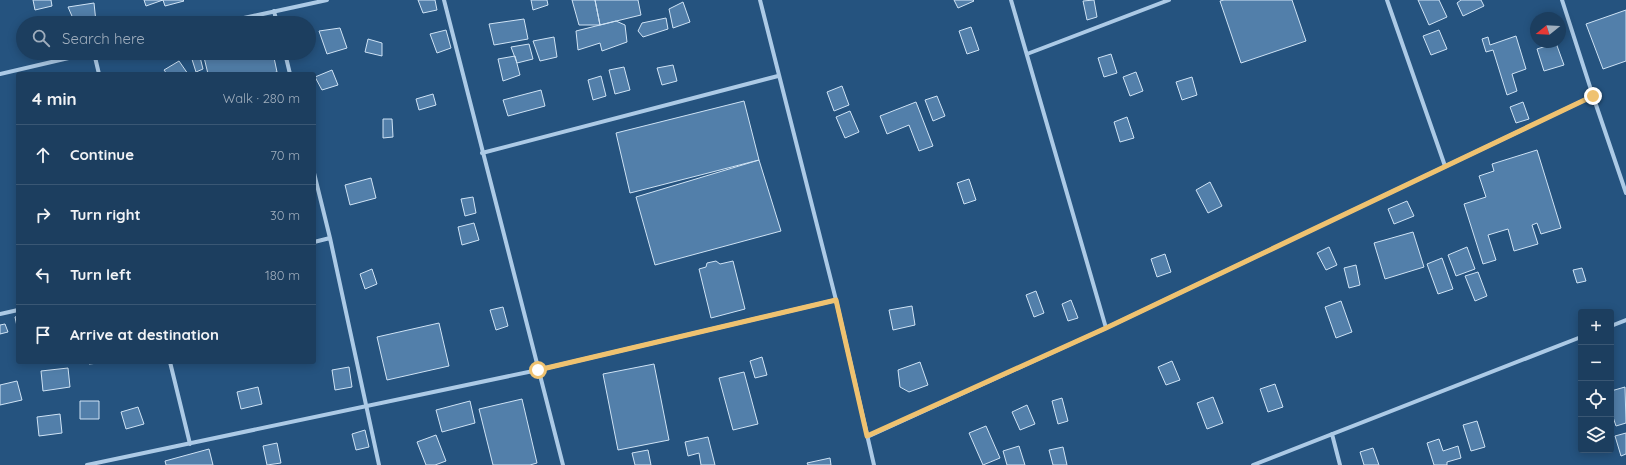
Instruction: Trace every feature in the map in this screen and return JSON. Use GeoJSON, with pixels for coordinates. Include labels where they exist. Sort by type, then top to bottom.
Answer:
{"type":"FeatureCollection","features":[{"type":"Feature","properties":{"kind":"street"},"geometry":{"type":"LineString","coordinates":[[252,16],[327,0]]}},
{"type":"Feature","properties":{"kind":"street"},"geometry":{"type":"LineString","coordinates":[[444,0],[563,465]]}},
{"type":"Feature","properties":{"kind":"street"},"geometry":{"type":"LineString","coordinates":[[760,0],[778,76],[836,300],[874,465]]}},
{"type":"Feature","properties":{"kind":"street"},"geometry":{"type":"LineString","coordinates":[[1011,0],[1106,328]]}},
{"type":"Feature","properties":{"kind":"street"},"geometry":{"type":"LineString","coordinates":[[1027,54],[1169,0]]}},
{"type":"Feature","properties":{"kind":"street"},"geometry":{"type":"LineString","coordinates":[[1387,0],[1445,166]]}},
{"type":"Feature","properties":{"kind":"street"},"geometry":{"type":"LineString","coordinates":[[1562,0],[1626,193]]}},
{"type":"Feature","properties":{"kind":"street"},"geometry":{"type":"LineString","coordinates":[[274,11],[275,16]]}},
{"type":"Feature","properties":{"kind":"street"},"geometry":{"type":"LineString","coordinates":[[0,74],[60,60]]}},
{"type":"Feature","properties":{"kind":"street"},"geometry":{"type":"LineString","coordinates":[[96,60],[99,72]]}},
{"type":"Feature","properties":{"kind":"street"},"geometry":{"type":"LineString","coordinates":[[287,60],[290,72]]}},
{"type":"Feature","properties":{"kind":"street"},"geometry":{"type":"LineString","coordinates":[[482,152],[778,76]]}},
{"type":"Feature","properties":{"kind":"street"},"geometry":{"type":"LineString","coordinates":[[867,436],[1106,328],[1593,96]]}},
{"type":"Feature","properties":{"kind":"street"},"geometry":{"type":"LineString","coordinates":[[316,181],[330,238],[379,465]]}},
{"type":"Feature","properties":{"kind":"street"},"geometry":{"type":"LineString","coordinates":[[316,242],[330,238]]}},
{"type":"Feature","properties":{"kind":"street"},"geometry":{"type":"LineString","coordinates":[[88,465],[538,370],[836,300]]}},
{"type":"Feature","properties":{"kind":"street"},"geometry":{"type":"LineString","coordinates":[[0,314],[16,310]]}},
{"type":"Feature","properties":{"kind":"street"},"geometry":{"type":"LineString","coordinates":[[1614,325],[1626,320]]}},
{"type":"Feature","properties":{"kind":"street"},"geometry":{"type":"LineString","coordinates":[[1253,465],[1578,339]]}},
{"type":"Feature","properties":{"kind":"street"},"geometry":{"type":"LineString","coordinates":[[170,364],[190,444]]}},
{"type":"Feature","properties":{"kind":"street"},"geometry":{"type":"LineString","coordinates":[[1332,434],[1340,465]]}},
{"type":"Feature","properties":{"kind":"building"},"geometry":{"type":"Polygon","coordinates":[[[33,0],[51,0],[52,6],[35,10],[33,0]]]}},
{"type":"Feature","properties":{"kind":"building"},"geometry":{"type":"Polygon","coordinates":[[[144,0],[163,0],[146,6],[144,0]]]}},
{"type":"Feature","properties":{"kind":"building"},"geometry":{"type":"Polygon","coordinates":[[[163,0],[183,0],[184,1],[165,6],[163,0]]]}},
{"type":"Feature","properties":{"kind":"building"},"geometry":{"type":"Polygon","coordinates":[[[418,0],[435,0],[437,10],[423,13],[418,0]]]}},
{"type":"Feature","properties":{"kind":"building"},"geometry":{"type":"Polygon","coordinates":[[[531,0],[547,0],[548,5],[533,10],[531,0]]]}},
{"type":"Feature","properties":{"kind":"building"},"geometry":{"type":"Polygon","coordinates":[[[572,0],[595,0],[600,25],[579,25],[572,0]]]}},
{"type":"Feature","properties":{"kind":"building"},"geometry":{"type":"Polygon","coordinates":[[[595,0],[638,0],[641,15],[600,25],[595,0]]]}},
{"type":"Feature","properties":{"kind":"building"},"geometry":{"type":"Polygon","coordinates":[[[954,0],[973,0],[974,1],[958,8],[954,0]]]}},
{"type":"Feature","properties":{"kind":"building"},"geometry":{"type":"Polygon","coordinates":[[[1094,0],[1097,17],[1087,20],[1083,1],[1094,0]]]}},
{"type":"Feature","properties":{"kind":"building"},"geometry":{"type":"Polygon","coordinates":[[[1292,0],[1306,41],[1241,63],[1220,1],[1292,0]]]}},
{"type":"Feature","properties":{"kind":"building"},"geometry":{"type":"Polygon","coordinates":[[[1418,0],[1439,0],[1447,17],[1429,25],[1418,0]]]}},
{"type":"Feature","properties":{"kind":"building"},"geometry":{"type":"Polygon","coordinates":[[[1461,0],[1481,0],[1484,6],[1463,16],[1457,3],[1461,0]]]}},
{"type":"Feature","properties":{"kind":"building"},"geometry":{"type":"Polygon","coordinates":[[[683,2],[690,22],[673,28],[669,9],[683,2]]]}},
{"type":"Feature","properties":{"kind":"building"},"geometry":{"type":"Polygon","coordinates":[[[94,3],[95,16],[72,16],[68,7],[94,3]]]}},
{"type":"Feature","properties":{"kind":"building"},"geometry":{"type":"Polygon","coordinates":[[[1626,10],[1626,61],[1603,69],[1586,24],[1626,10]]]}},
{"type":"Feature","properties":{"kind":"building"},"geometry":{"type":"Polygon","coordinates":[[[666,18],[668,29],[643,37],[638,31],[642,23],[666,18]]]}},
{"type":"Feature","properties":{"kind":"building"},"geometry":{"type":"Polygon","coordinates":[[[524,19],[528,39],[494,45],[489,24],[524,19]]]}},
{"type":"Feature","properties":{"kind":"building"},"geometry":{"type":"Polygon","coordinates":[[[616,21],[625,25],[627,42],[602,51],[600,43],[578,50],[576,31],[616,21]]]}},
{"type":"Feature","properties":{"kind":"building"},"geometry":{"type":"Polygon","coordinates":[[[971,27],[979,50],[967,54],[959,31],[971,27]]]}},
{"type":"Feature","properties":{"kind":"building"},"geometry":{"type":"Polygon","coordinates":[[[340,28],[347,48],[327,54],[319,31],[340,28]]]}},
{"type":"Feature","properties":{"kind":"building"},"geometry":{"type":"Polygon","coordinates":[[[446,30],[451,48],[437,53],[430,34],[446,30]]]}},
{"type":"Feature","properties":{"kind":"building"},"geometry":{"type":"Polygon","coordinates":[[[1439,30],[1447,49],[1431,55],[1423,36],[1439,30]]]}},
{"type":"Feature","properties":{"kind":"building"},"geometry":{"type":"Polygon","coordinates":[[[1516,36],[1526,69],[1512,74],[1517,91],[1507,95],[1493,50],[1486,52],[1482,39],[1488,37],[1490,45],[1516,36]]]}},
{"type":"Feature","properties":{"kind":"building"},"geometry":{"type":"Polygon","coordinates":[[[554,37],[557,57],[540,61],[533,41],[554,37]]]}},
{"type":"Feature","properties":{"kind":"building"},"geometry":{"type":"Polygon","coordinates":[[[368,39],[382,43],[382,56],[365,52],[368,39]]]}},
{"type":"Feature","properties":{"kind":"building"},"geometry":{"type":"Polygon","coordinates":[[[529,44],[533,59],[517,63],[511,47],[529,44]]]}},
{"type":"Feature","properties":{"kind":"building"},"geometry":{"type":"Polygon","coordinates":[[[1558,48],[1564,65],[1544,71],[1537,49],[1558,48]]]}},
{"type":"Feature","properties":{"kind":"building"},"geometry":{"type":"Polygon","coordinates":[[[1111,54],[1117,73],[1104,77],[1098,58],[1111,54]]]}},
{"type":"Feature","properties":{"kind":"building"},"geometry":{"type":"Polygon","coordinates":[[[515,56],[520,75],[503,81],[498,59],[515,56]]]}},
{"type":"Feature","properties":{"kind":"building"},"geometry":{"type":"Polygon","coordinates":[[[192,60],[201,60],[203,69],[196,72],[192,60]]]}},
{"type":"Feature","properties":{"kind":"building"},"geometry":{"type":"Polygon","coordinates":[[[205,60],[274,60],[277,72],[208,72],[205,60]]]}},
{"type":"Feature","properties":{"kind":"building"},"geometry":{"type":"Polygon","coordinates":[[[179,61],[187,72],[166,72],[164,70],[179,61]]]}},
{"type":"Feature","properties":{"kind":"building"},"geometry":{"type":"Polygon","coordinates":[[[673,65],[677,81],[662,85],[657,68],[673,65]]]}},
{"type":"Feature","properties":{"kind":"building"},"geometry":{"type":"Polygon","coordinates":[[[624,67],[630,90],[615,94],[609,70],[624,67]]]}},
{"type":"Feature","properties":{"kind":"building"},"geometry":{"type":"Polygon","coordinates":[[[332,70],[338,85],[322,90],[316,77],[332,70]]]}},
{"type":"Feature","properties":{"kind":"building"},"geometry":{"type":"Polygon","coordinates":[[[1136,72],[1143,91],[1130,96],[1123,77],[1136,72]]]}},
{"type":"Feature","properties":{"kind":"building"},"geometry":{"type":"Polygon","coordinates":[[[601,76],[606,96],[593,100],[588,80],[601,76]]]}},
{"type":"Feature","properties":{"kind":"building"},"geometry":{"type":"Polygon","coordinates":[[[1192,77],[1197,95],[1182,100],[1176,82],[1192,77]]]}},
{"type":"Feature","properties":{"kind":"building"},"geometry":{"type":"Polygon","coordinates":[[[842,86],[849,105],[834,111],[827,92],[842,86]]]}},
{"type":"Feature","properties":{"kind":"building"},"geometry":{"type":"Polygon","coordinates":[[[541,90],[545,106],[508,116],[503,100],[541,90]]]}},
{"type":"Feature","properties":{"kind":"building"},"geometry":{"type":"Polygon","coordinates":[[[433,94],[436,105],[419,110],[416,99],[433,94]]]}},
{"type":"Feature","properties":{"kind":"building"},"geometry":{"type":"Polygon","coordinates":[[[937,96],[945,116],[933,121],[925,100],[937,96]]]}},
{"type":"Feature","properties":{"kind":"building"},"geometry":{"type":"Polygon","coordinates":[[[744,101],[759,160],[630,193],[616,133],[744,101]]]}},
{"type":"Feature","properties":{"kind":"building"},"geometry":{"type":"Polygon","coordinates":[[[916,102],[933,146],[919,151],[909,125],[887,134],[880,116],[916,102]]]}},
{"type":"Feature","properties":{"kind":"building"},"geometry":{"type":"Polygon","coordinates":[[[1523,102],[1529,119],[1516,123],[1510,107],[1523,102]]]}},
{"type":"Feature","properties":{"kind":"building"},"geometry":{"type":"Polygon","coordinates":[[[850,111],[859,132],[845,138],[836,117],[850,111]]]}},
{"type":"Feature","properties":{"kind":"building"},"geometry":{"type":"Polygon","coordinates":[[[1127,117],[1134,138],[1120,142],[1114,122],[1127,117]]]}},
{"type":"Feature","properties":{"kind":"building"},"geometry":{"type":"Polygon","coordinates":[[[383,119],[392,119],[393,137],[383,138],[383,119]]]}},
{"type":"Feature","properties":{"kind":"building"},"geometry":{"type":"Polygon","coordinates":[[[1537,150],[1561,228],[1541,234],[1537,223],[1532,225],[1538,244],[1514,251],[1508,229],[1488,235],[1496,260],[1483,264],[1464,204],[1486,197],[1479,176],[1494,171],[1492,164],[1537,150]]]}},
{"type":"Feature","properties":{"kind":"building"},"geometry":{"type":"Polygon","coordinates":[[[759,160],[781,231],[655,265],[636,197],[759,160]]]}},
{"type":"Feature","properties":{"kind":"building"},"geometry":{"type":"Polygon","coordinates":[[[371,178],[376,198],[350,205],[345,185],[371,178]]]}},
{"type":"Feature","properties":{"kind":"building"},"geometry":{"type":"Polygon","coordinates":[[[969,179],[976,200],[964,204],[957,183],[969,179]]]}},
{"type":"Feature","properties":{"kind":"building"},"geometry":{"type":"Polygon","coordinates":[[[1210,182],[1222,206],[1208,213],[1196,190],[1210,182]]]}},
{"type":"Feature","properties":{"kind":"building"},"geometry":{"type":"Polygon","coordinates":[[[473,197],[476,213],[465,216],[461,199],[473,197]]]}},
{"type":"Feature","properties":{"kind":"building"},"geometry":{"type":"Polygon","coordinates":[[[1407,201],[1414,216],[1394,224],[1388,209],[1407,201]]]}},
{"type":"Feature","properties":{"kind":"building"},"geometry":{"type":"Polygon","coordinates":[[[474,223],[479,240],[462,245],[458,227],[474,223]]]}},
{"type":"Feature","properties":{"kind":"building"},"geometry":{"type":"Polygon","coordinates":[[[1413,232],[1424,267],[1385,279],[1374,243],[1413,232]]]}},
{"type":"Feature","properties":{"kind":"building"},"geometry":{"type":"Polygon","coordinates":[[[1329,247],[1337,265],[1326,270],[1317,253],[1329,247]]]}},
{"type":"Feature","properties":{"kind":"building"},"geometry":{"type":"Polygon","coordinates":[[[1467,247],[1475,269],[1456,276],[1448,255],[1467,247]]]}},
{"type":"Feature","properties":{"kind":"building"},"geometry":{"type":"Polygon","coordinates":[[[1165,254],[1171,272],[1157,277],[1151,259],[1165,254]]]}},
{"type":"Feature","properties":{"kind":"building"},"geometry":{"type":"Polygon","coordinates":[[[1442,258],[1453,289],[1438,294],[1427,264],[1442,258]]]}},
{"type":"Feature","properties":{"kind":"building"},"geometry":{"type":"Polygon","coordinates":[[[716,261],[720,264],[733,261],[745,309],[711,318],[699,269],[706,267],[707,263],[716,261]]]}},
{"type":"Feature","properties":{"kind":"building"},"geometry":{"type":"Polygon","coordinates":[[[1356,265],[1360,285],[1349,288],[1344,268],[1356,265]]]}},
{"type":"Feature","properties":{"kind":"building"},"geometry":{"type":"Polygon","coordinates":[[[1582,268],[1586,281],[1577,283],[1573,270],[1582,268]]]}},
{"type":"Feature","properties":{"kind":"building"},"geometry":{"type":"Polygon","coordinates":[[[372,269],[377,284],[365,289],[360,274],[372,269]]]}},
{"type":"Feature","properties":{"kind":"building"},"geometry":{"type":"Polygon","coordinates":[[[1478,272],[1487,296],[1475,301],[1465,276],[1478,272]]]}},
{"type":"Feature","properties":{"kind":"building"},"geometry":{"type":"Polygon","coordinates":[[[1036,291],[1044,313],[1034,317],[1026,295],[1036,291]]]}},
{"type":"Feature","properties":{"kind":"building"},"geometry":{"type":"Polygon","coordinates":[[[1071,300],[1078,318],[1068,321],[1062,304],[1071,300]]]}},
{"type":"Feature","properties":{"kind":"building"},"geometry":{"type":"Polygon","coordinates":[[[1341,301],[1352,332],[1336,338],[1325,307],[1341,301]]]}},
{"type":"Feature","properties":{"kind":"building"},"geometry":{"type":"Polygon","coordinates":[[[912,306],[915,325],[893,330],[889,310],[912,306]]]}},
{"type":"Feature","properties":{"kind":"building"},"geometry":{"type":"Polygon","coordinates":[[[503,307],[508,326],[496,330],[490,310],[503,307]]]}},
{"type":"Feature","properties":{"kind":"building"},"geometry":{"type":"Polygon","coordinates":[[[439,323],[449,366],[387,380],[377,337],[439,323]]]}},
{"type":"Feature","properties":{"kind":"building"},"geometry":{"type":"Polygon","coordinates":[[[5,324],[8,332],[0,334],[0,325],[5,324]]]}},
{"type":"Feature","properties":{"kind":"building"},"geometry":{"type":"Polygon","coordinates":[[[762,357],[767,375],[755,378],[750,361],[762,357]]]}},
{"type":"Feature","properties":{"kind":"building"},"geometry":{"type":"Polygon","coordinates":[[[1172,361],[1180,380],[1166,385],[1158,367],[1172,361]]]}},
{"type":"Feature","properties":{"kind":"building"},"geometry":{"type":"Polygon","coordinates":[[[920,362],[928,385],[909,392],[900,387],[898,370],[920,362]]]}},
{"type":"Feature","properties":{"kind":"building"},"geometry":{"type":"Polygon","coordinates":[[[654,364],[669,440],[618,450],[603,374],[654,364]]]}},
{"type":"Feature","properties":{"kind":"building"},"geometry":{"type":"Polygon","coordinates":[[[349,367],[352,387],[335,390],[332,370],[349,367]]]}},
{"type":"Feature","properties":{"kind":"building"},"geometry":{"type":"Polygon","coordinates":[[[68,368],[70,387],[43,391],[41,371],[68,368]]]}},
{"type":"Feature","properties":{"kind":"building"},"geometry":{"type":"Polygon","coordinates":[[[744,372],[758,424],[733,430],[719,378],[744,372]]]}},
{"type":"Feature","properties":{"kind":"building"},"geometry":{"type":"Polygon","coordinates":[[[17,381],[22,400],[0,405],[0,385],[17,381]]]}},
{"type":"Feature","properties":{"kind":"building"},"geometry":{"type":"Polygon","coordinates":[[[1275,384],[1283,407],[1268,412],[1260,389],[1275,384]]]}},
{"type":"Feature","properties":{"kind":"building"},"geometry":{"type":"Polygon","coordinates":[[[258,387],[262,404],[241,409],[237,392],[258,387]]]}},
{"type":"Feature","properties":{"kind":"building"},"geometry":{"type":"Polygon","coordinates":[[[1625,387],[1626,423],[1616,426],[1614,420],[1614,390],[1625,387]]]}},
{"type":"Feature","properties":{"kind":"building"},"geometry":{"type":"Polygon","coordinates":[[[1213,397],[1223,423],[1207,429],[1197,403],[1213,397]]]}},
{"type":"Feature","properties":{"kind":"building"},"geometry":{"type":"Polygon","coordinates":[[[1062,398],[1068,421],[1058,424],[1052,401],[1062,398]]]}},
{"type":"Feature","properties":{"kind":"building"},"geometry":{"type":"Polygon","coordinates":[[[522,399],[537,463],[530,465],[493,465],[479,409],[522,399]]]}},
{"type":"Feature","properties":{"kind":"building"},"geometry":{"type":"Polygon","coordinates":[[[80,401],[99,401],[99,419],[80,419],[80,401]]]}},
{"type":"Feature","properties":{"kind":"building"},"geometry":{"type":"Polygon","coordinates":[[[470,401],[475,423],[442,432],[436,410],[470,401]]]}},
{"type":"Feature","properties":{"kind":"building"},"geometry":{"type":"Polygon","coordinates":[[[1027,405],[1035,424],[1020,430],[1012,412],[1027,405]]]}},
{"type":"Feature","properties":{"kind":"building"},"geometry":{"type":"Polygon","coordinates":[[[138,407],[144,424],[126,429],[121,412],[138,407]]]}},
{"type":"Feature","properties":{"kind":"building"},"geometry":{"type":"Polygon","coordinates":[[[60,414],[62,433],[39,436],[37,417],[60,414]]]}},
{"type":"Feature","properties":{"kind":"building"},"geometry":{"type":"Polygon","coordinates":[[[1477,421],[1485,447],[1471,451],[1463,425],[1477,421]]]}},
{"type":"Feature","properties":{"kind":"building"},"geometry":{"type":"Polygon","coordinates":[[[986,426],[1000,458],[983,465],[969,433],[986,426]]]}},
{"type":"Feature","properties":{"kind":"building"},"geometry":{"type":"Polygon","coordinates":[[[365,430],[369,447],[356,450],[352,434],[365,430]]]}},
{"type":"Feature","properties":{"kind":"building"},"geometry":{"type":"Polygon","coordinates":[[[1626,433],[1626,454],[1621,456],[1615,436],[1626,433]]]}},
{"type":"Feature","properties":{"kind":"building"},"geometry":{"type":"Polygon","coordinates":[[[436,435],[446,461],[435,465],[426,465],[417,442],[436,435]]]}},
{"type":"Feature","properties":{"kind":"building"},"geometry":{"type":"Polygon","coordinates":[[[708,437],[715,465],[701,465],[699,453],[688,456],[685,442],[708,437]]]}},
{"type":"Feature","properties":{"kind":"building"},"geometry":{"type":"Polygon","coordinates":[[[1439,439],[1443,451],[1458,446],[1461,458],[1447,462],[1447,465],[1434,465],[1427,443],[1439,439]]]}},
{"type":"Feature","properties":{"kind":"building"},"geometry":{"type":"Polygon","coordinates":[[[277,443],[281,463],[267,465],[263,446],[277,443]]]}},
{"type":"Feature","properties":{"kind":"building"},"geometry":{"type":"Polygon","coordinates":[[[1019,446],[1025,465],[1007,465],[1003,451],[1019,446]]]}},
{"type":"Feature","properties":{"kind":"building"},"geometry":{"type":"Polygon","coordinates":[[[1063,447],[1067,465],[1053,465],[1049,450],[1063,447]]]}},
{"type":"Feature","properties":{"kind":"building"},"geometry":{"type":"Polygon","coordinates":[[[1373,448],[1379,465],[1364,465],[1360,452],[1373,448]]]}},
{"type":"Feature","properties":{"kind":"building"},"geometry":{"type":"Polygon","coordinates":[[[209,449],[213,465],[166,465],[165,461],[209,449]]]}},
{"type":"Feature","properties":{"kind":"building"},"geometry":{"type":"Polygon","coordinates":[[[648,450],[651,465],[635,465],[632,453],[648,450]]]}},
{"type":"Feature","properties":{"kind":"building"},"geometry":{"type":"Polygon","coordinates":[[[830,458],[831,465],[808,465],[807,463],[830,458]]]}},
{"type":"Feature","properties":{"kind":"route"},"geometry":{"type":"LineString","coordinates":[[538,370],[836,300],[867,436],[1106,328],[1593,96]]}}]}
